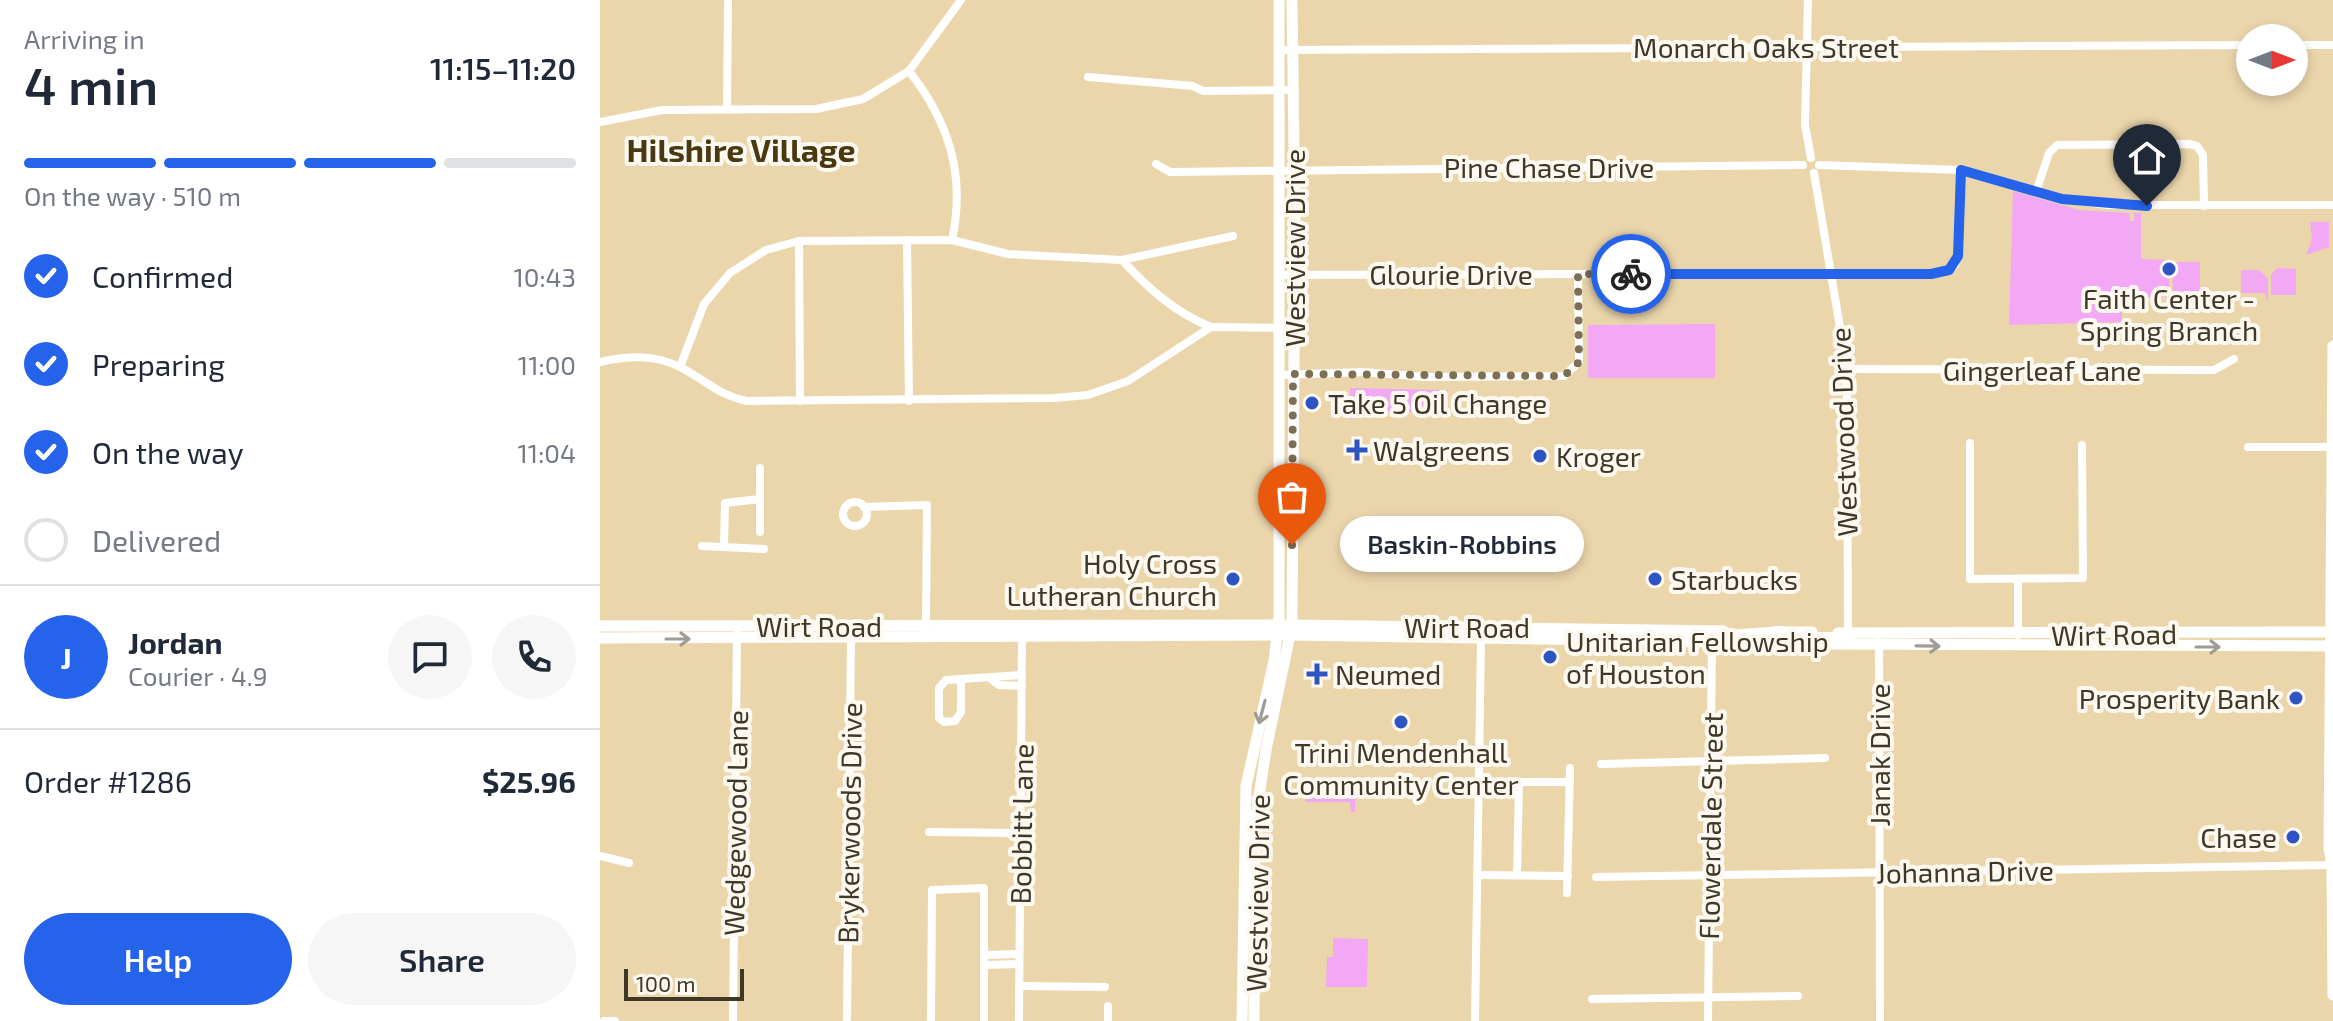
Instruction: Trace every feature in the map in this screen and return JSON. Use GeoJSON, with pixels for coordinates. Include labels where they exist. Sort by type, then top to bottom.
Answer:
{"type":"FeatureCollection","features":[{"type":"Feature","properties":{"kind":"main road","name":"Westview Drive"},"geometry":{"type":"LineString","coordinates":[[1279,0],[1295,90],[1295,169],[1281,328],[1287,374]]}},
{"type":"Feature","properties":{"kind":"main road","name":"Westview Drive"},"geometry":{"type":"LineString","coordinates":[[1242,1021],[1249,934],[1253,786],[1284,630],[1287,374],[1294,328],[1282,169],[1281,89],[1292,0]]}},
{"type":"Feature","properties":{"kind":"main road"},"geometry":{"type":"LineString","coordinates":[[2333,346],[2329,847],[2333,865],[2333,995]]}},
{"type":"Feature","properties":{"kind":"main road","name":"Wirt Road"},"geometry":{"type":"LineString","coordinates":[[600,626],[737,639],[851,631]]}},
{"type":"Feature","properties":{"kind":"main road","name":"Wirt Road"},"geometry":{"type":"LineString","coordinates":[[600,638],[639,632],[737,626],[851,631],[1284,630],[1712,637]]}},
{"type":"Feature","properties":{"kind":"main road","name":"Wirt Road"},"geometry":{"type":"LineString","coordinates":[[1284,630],[1481,639],[1712,637]]}},
{"type":"Feature","properties":{"kind":"main road","name":"Wirt Road"},"geometry":{"type":"LineString","coordinates":[[2018,641],[2173,634],[2331,632]]}},
{"type":"Feature","properties":{"kind":"main road"},"geometry":{"type":"LineString","coordinates":[[2172,647],[2173,634]]}},
{"type":"Feature","properties":{"kind":"main road"},"geometry":{"type":"LineString","coordinates":[[1712,637],[1848,638]]}},
{"type":"Feature","properties":{"kind":"main road","name":"Wirt Road"},"geometry":{"type":"LineString","coordinates":[[1848,638],[2172,647],[2331,646]]}},
{"type":"Feature","properties":{"kind":"main road","name":"Westview Drive"},"geometry":{"type":"LineString","coordinates":[[1249,934],[1254,1021]]}},
{"type":"Feature","properties":{"kind":"street"},"geometry":{"type":"LineString","coordinates":[[727,109],[728,0]]}},
{"type":"Feature","properties":{"kind":"street"},"geometry":{"type":"LineString","coordinates":[[600,122],[662,110],[838,107],[877,92],[909,71],[961,0]]}},
{"type":"Feature","properties":{"kind":"street"},"geometry":{"type":"LineString","coordinates":[[1808,0],[1807,173],[1816,169],[1961,170],[2036,192],[2108,205],[2333,205]]}},
{"type":"Feature","properties":{"kind":"street","name":"Monarch Oaks Street"},"geometry":{"type":"LineString","coordinates":[[1287,50],[2236,45]]}},
{"type":"Feature","properties":{"kind":"street"},"geometry":{"type":"LineString","coordinates":[[2308,45],[2333,45]]}},
{"type":"Feature","properties":{"kind":"street"},"geometry":{"type":"LineString","coordinates":[[909,71],[931,99],[951,144],[958,191],[952,240]]}},
{"type":"Feature","properties":{"kind":"street"},"geometry":{"type":"LineString","coordinates":[[1088,77],[1193,86],[1203,91],[1295,90]]}},
{"type":"Feature","properties":{"kind":"street"},"geometry":{"type":"LineString","coordinates":[[2036,192],[2049,153],[2057,145],[2189,144],[2200,148],[2203,155],[2204,206]]}},
{"type":"Feature","properties":{"kind":"street"},"geometry":{"type":"LineString","coordinates":[[1807,162],[1816,169]]}},
{"type":"Feature","properties":{"kind":"street","name":"Pine Chase Drive"},"geometry":{"type":"LineString","coordinates":[[1156,164],[1170,172],[1807,162]]}},
{"type":"Feature","properties":{"kind":"street","name":"Westwood Drive"},"geometry":{"type":"LineString","coordinates":[[1816,169],[1847,369],[1848,638]]}},
{"type":"Feature","properties":{"kind":"street","name":"Glourie Drive"},"geometry":{"type":"LineString","coordinates":[[1288,275],[1931,274],[1949,270],[1958,256],[1961,170]]}},
{"type":"Feature","properties":{"kind":"street"},"geometry":{"type":"LineString","coordinates":[[680,367],[704,304],[730,273],[766,250],[799,241],[952,240],[1008,254],[1122,260],[1233,236]]}},
{"type":"Feature","properties":{"kind":"street"},"geometry":{"type":"LineString","coordinates":[[907,240],[909,401]]}},
{"type":"Feature","properties":{"kind":"street"},"geometry":{"type":"LineString","coordinates":[[799,241],[800,401]]}},
{"type":"Feature","properties":{"kind":"street"},"geometry":{"type":"LineString","coordinates":[[1122,260],[1164,302],[1185,316],[1211,327],[1294,328]]}},
{"type":"Feature","properties":{"kind":"street"},"geometry":{"type":"LineString","coordinates":[[1287,374],[1564,376],[1579,362],[1578,274]]}},
{"type":"Feature","properties":{"kind":"street"},"geometry":{"type":"LineString","coordinates":[[600,362],[631,355],[680,367],[724,396],[762,402],[1088,395],[1128,381],[1211,327]]}},
{"type":"Feature","properties":{"kind":"street","name":"Gingerleaf Lane"},"geometry":{"type":"LineString","coordinates":[[1847,369],[2214,370],[2234,359]]}},
{"type":"Feature","properties":{"kind":"street"},"geometry":{"type":"LineString","coordinates":[[1970,443],[1970,579],[2018,580],[2083,578],[2082,445]]}},
{"type":"Feature","properties":{"kind":"street"},"geometry":{"type":"LineString","coordinates":[[2248,447],[2332,447]]}},
{"type":"Feature","properties":{"kind":"street"},"geometry":{"type":"LineString","coordinates":[[760,468],[760,532]]}},
{"type":"Feature","properties":{"kind":"street"},"geometry":{"type":"LineString","coordinates":[[724,546],[725,503],[760,499]]}},
{"type":"Feature","properties":{"kind":"street"},"geometry":{"type":"LineString","coordinates":[[864,507],[927,505],[926,631]]}},
{"type":"Feature","properties":{"kind":"street"},"geometry":{"type":"LineString","coordinates":[[702,546],[764,549]]}},
{"type":"Feature","properties":{"kind":"street"},"geometry":{"type":"LineString","coordinates":[[2018,580],[2018,641]]}},
{"type":"Feature","properties":{"kind":"street","name":"Wedgewood Lane"},"geometry":{"type":"LineString","coordinates":[[733,1021],[737,626]]}},
{"type":"Feature","properties":{"kind":"street","name":"Brykerwoods Drive"},"geometry":{"type":"LineString","coordinates":[[847,1021],[851,631]]}},
{"type":"Feature","properties":{"kind":"street","name":"Bobbitt Lane"},"geometry":{"type":"LineString","coordinates":[[1019,1021],[1022,632]]}},
{"type":"Feature","properties":{"kind":"street","name":"Flowerdale Street"},"geometry":{"type":"LineString","coordinates":[[1708,1021],[1712,637]]}},
{"type":"Feature","properties":{"kind":"street"},"geometry":{"type":"LineString","coordinates":[[1475,1021],[1481,639]]}},
{"type":"Feature","properties":{"kind":"street","name":"Janak Drive"},"geometry":{"type":"LineString","coordinates":[[1879,640],[1880,1021]]}},
{"type":"Feature","properties":{"kind":"street"},"geometry":{"type":"LineString","coordinates":[[992,680],[998,676],[1022,675]]}},
{"type":"Feature","properties":{"kind":"street"},"geometry":{"type":"LineString","coordinates":[[961,679],[961,712],[955,721],[944,722],[939,718],[941,684],[961,679],[992,680],[999,685],[1022,686]]}},
{"type":"Feature","properties":{"kind":"street"},"geometry":{"type":"LineString","coordinates":[[1601,764],[1825,758]]}},
{"type":"Feature","properties":{"kind":"street"},"geometry":{"type":"LineString","coordinates":[[1567,893],[1570,768]]}},
{"type":"Feature","properties":{"kind":"street"},"geometry":{"type":"LineString","coordinates":[[1478,782],[1570,782]]}},
{"type":"Feature","properties":{"kind":"street"},"geometry":{"type":"LineString","coordinates":[[1517,875],[1519,782]]}},
{"type":"Feature","properties":{"kind":"street"},"geometry":{"type":"LineString","coordinates":[[929,832],[1021,833]]}},
{"type":"Feature","properties":{"kind":"street"},"geometry":{"type":"LineString","coordinates":[[600,856],[629,863]]}},
{"type":"Feature","properties":{"kind":"street","name":"Johanna Drive"},"geometry":{"type":"LineString","coordinates":[[1596,877],[2333,865]]}},
{"type":"Feature","properties":{"kind":"street"},"geometry":{"type":"LineString","coordinates":[[1477,875],[1568,876]]}},
{"type":"Feature","properties":{"kind":"street"},"geometry":{"type":"LineString","coordinates":[[931,1021],[932,890],[984,888],[984,1021]]}},
{"type":"Feature","properties":{"kind":"street"},"geometry":{"type":"LineString","coordinates":[[985,960],[1019,959]]}},
{"type":"Feature","properties":{"kind":"street"},"geometry":{"type":"LineString","coordinates":[[1019,986],[1105,987]]}},
{"type":"Feature","properties":{"kind":"street"},"geometry":{"type":"LineString","coordinates":[[1592,999],[1798,996]]}},
{"type":"Feature","properties":{"kind":"street"},"geometry":{"type":"LineString","coordinates":[[1108,1006],[1108,1021]]}},
{"type":"Feature","properties":{"kind":"street"},"geometry":{"type":"LineString","coordinates":[[604,1021],[615,1021]]}},
{"type":"Feature","properties":{"kind":"shaded area"},"geometry":{"type":"Polygon","coordinates":[[[2013,191],[2079,210],[2129,213],[2130,221],[2134,221],[2134,213],[2141,213],[2141,259],[2169,260],[2169,297],[2122,297],[2122,322],[2009,325],[2013,191]]]}},
{"type":"Feature","properties":{"kind":"shaded area"},"geometry":{"type":"Polygon","coordinates":[[[2310,222],[2329,222],[2329,247],[2306,255],[2312,239],[2310,222]]]}},
{"type":"Feature","properties":{"kind":"shaded area"},"geometry":{"type":"Polygon","coordinates":[[[2172,262],[2200,262],[2200,293],[2173,293],[2172,262]]]}},
{"type":"Feature","properties":{"kind":"shaded area"},"geometry":{"type":"Polygon","coordinates":[[[2277,268],[2296,269],[2296,295],[2271,295],[2271,275],[2277,268]]]}},
{"type":"Feature","properties":{"kind":"shaded area"},"geometry":{"type":"Polygon","coordinates":[[[2241,270],[2259,270],[2268,279],[2268,303],[2265,293],[2241,293],[2241,270]]]}},
{"type":"Feature","properties":{"kind":"shaded area"},"geometry":{"type":"Polygon","coordinates":[[[1715,324],[1715,378],[1588,378],[1588,325],[1715,324]]]}},
{"type":"Feature","properties":{"kind":"shaded area"},"geometry":{"type":"Polygon","coordinates":[[[1350,388],[1449,391],[1411,412],[1368,414],[1350,419],[1350,388]]]}},
{"type":"Feature","properties":{"kind":"shaded area"},"geometry":{"type":"Polygon","coordinates":[[[1305,783],[1356,784],[1355,812],[1351,812],[1350,802],[1305,802],[1305,783]]]}},
{"type":"Feature","properties":{"kind":"shaded area"},"geometry":{"type":"Polygon","coordinates":[[[1333,938],[1368,939],[1367,987],[1326,987],[1327,957],[1333,957],[1333,938]]]}},
{"type":"Feature","properties":{"kind":"way so far"},"geometry":{"type":"LineString","coordinates":[[1292,545],[1293,374],[1362,372],[1427,377],[1564,376],[1579,362],[1578,274],[1631,274]]}},
{"type":"Feature","properties":{"kind":"place","name":"Faith Center - Spring Branch"},"geometry":{"type":"Point","coordinates":[2169,269]}},
{"type":"Feature","properties":{"kind":"place","name":"Take 5 Oil Change"},"geometry":{"type":"Point","coordinates":[1312,403]}},
{"type":"Feature","properties":{"kind":"place","name":"Walgreens"},"geometry":{"type":"Point","coordinates":[1357,450]}},
{"type":"Feature","properties":{"kind":"place","name":"Kroger"},"geometry":{"type":"Point","coordinates":[1540,456]}},
{"type":"Feature","properties":{"kind":"place","name":"Baskin-Robbins"},"geometry":{"type":"Point","coordinates":[1292,545]}},
{"type":"Feature","properties":{"kind":"place","name":"Holy Cross Lutheran Church"},"geometry":{"type":"Point","coordinates":[1233,579]}},
{"type":"Feature","properties":{"kind":"place","name":"Starbucks"},"geometry":{"type":"Point","coordinates":[1655,579]}},
{"type":"Feature","properties":{"kind":"place","name":"Unitarian Fellowship of Houston"},"geometry":{"type":"Point","coordinates":[1550,657]}},
{"type":"Feature","properties":{"kind":"place","name":"Neumed"},"geometry":{"type":"Point","coordinates":[1317,674]}},
{"type":"Feature","properties":{"kind":"place","name":"Prosperity Bank"},"geometry":{"type":"Point","coordinates":[2296,698]}},
{"type":"Feature","properties":{"kind":"place","name":"Trini Mendenhall Community Center"},"geometry":{"type":"Point","coordinates":[1401,722]}},
{"type":"Feature","properties":{"kind":"place","name":"Chase"},"geometry":{"type":"Point","coordinates":[2293,837]}},
{"type":"Feature","properties":{"kind":"district","name":"Hilshire Village"},"geometry":{"type":"Point","coordinates":[741,149]}},
{"type":"Feature","properties":{"kind":"route"},"geometry":{"type":"LineString","coordinates":[[1631,274],[1941,273],[1955,265],[1958,256],[1961,170],[2062,199],[2147,206]]}}]}
